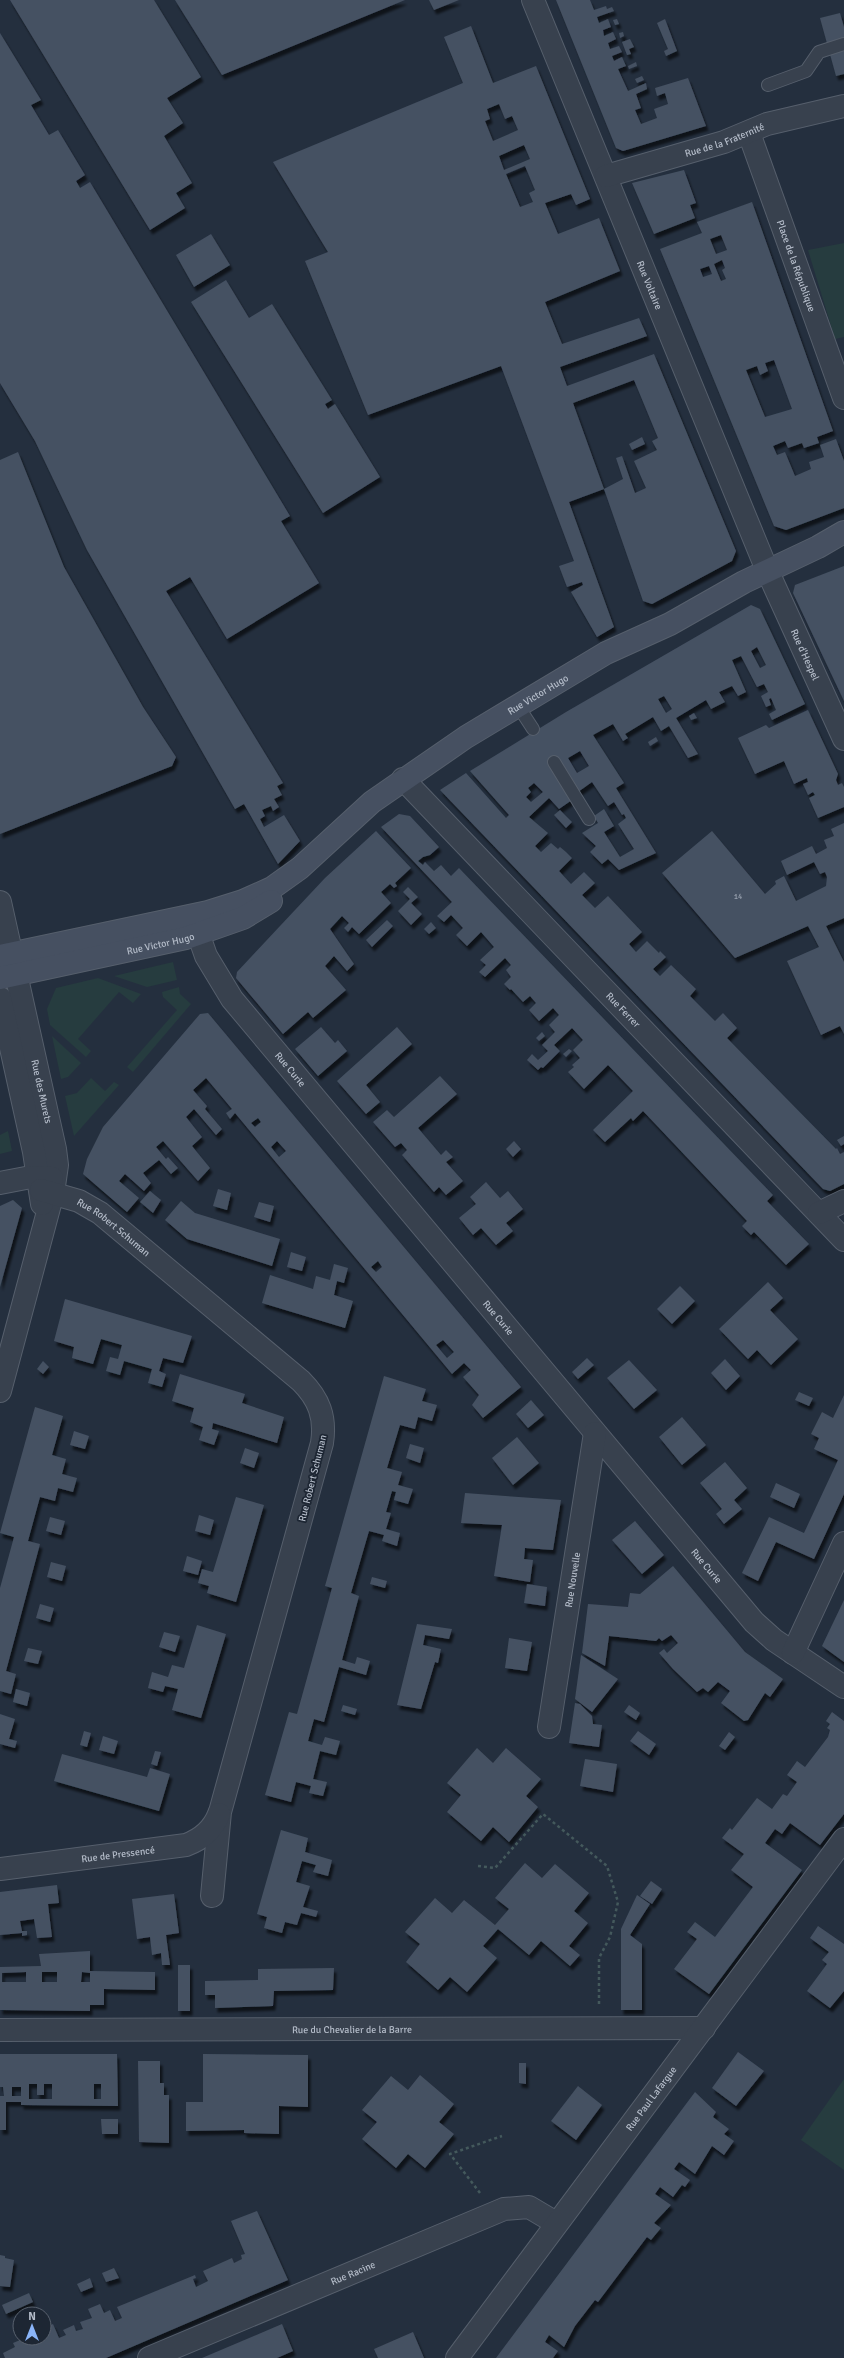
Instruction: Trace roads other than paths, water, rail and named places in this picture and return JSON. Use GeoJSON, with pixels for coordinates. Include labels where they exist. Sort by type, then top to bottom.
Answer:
{"type":"FeatureCollection","features":[{"type":"Feature","properties":{"kind":"main road","name":"Rue Victor Hugo"},"geometry":{"type":"LineString","coordinates":[[9,976],[195,925],[282,882],[300,868],[349,822],[403,779],[466,737],[606,653],[670,624],[767,570],[844,532]]}},
{"type":"Feature","properties":{"kind":"main road","name":"Rue Victor Hugo"},"geometry":{"type":"LineString","coordinates":[[800,555],[844,543]]}},
{"type":"Feature","properties":{"kind":"main road","name":"Rue Victor Hugo"},"geometry":{"type":"LineString","coordinates":[[6,954],[195,925]]}},
{"type":"Feature","properties":{"kind":"street","name":"Rue Voltaire"},"geometry":{"type":"LineString","coordinates":[[533,0],[767,570]]}},
{"type":"Feature","properties":{"kind":"street","name":"Rue de la Fraternité"},"geometry":{"type":"LineString","coordinates":[[606,176],[724,142],[749,133],[767,124],[844,106]]}},
{"type":"Feature","properties":{"kind":"street","name":"Place de la République"},"geometry":{"type":"LineString","coordinates":[[749,133],[844,398]]}},
{"type":"Feature","properties":{"kind":"street","name":"Rue d'Hespel"},"geometry":{"type":"LineString","coordinates":[[767,570],[844,739]]}},
{"type":"Feature","properties":{"kind":"street","name":"Rue Ferrer"},"geometry":{"type":"LineString","coordinates":[[403,779],[844,1240]]}},
{"type":"Feature","properties":{"kind":"street","name":"Rue des Murets"},"geometry":{"type":"LineString","coordinates":[[0,902],[9,976],[55,1148],[47,1184],[43,1229],[0,1391]]}},
{"type":"Feature","properties":{"kind":"street","name":"Rue Curie"},"geometry":{"type":"LineString","coordinates":[[195,925],[213,970],[232,999],[754,1622],[774,1640],[844,1687]]}},
{"type":"Feature","properties":{"kind":"street","name":"Rue des Murets"},"geometry":{"type":"LineString","coordinates":[[0,998],[47,1184]]}},
{"type":"Feature","properties":{"kind":"street"},"geometry":{"type":"LineString","coordinates":[[0,1183],[47,1184]]}},
{"type":"Feature","properties":{"kind":"street","name":"Rue Robert Schuman"},"geometry":{"type":"LineString","coordinates":[[47,1184],[100,1212],[301,1380],[316,1398],[323,1415],[322,1443],[220,1812],[212,1896]]}},
{"type":"Feature","properties":{"kind":"street"},"geometry":{"type":"LineString","coordinates":[[819,1213],[844,1201]]}},
{"type":"Feature","properties":{"kind":"street","name":"Rue Nouvelle"},"geometry":{"type":"LineString","coordinates":[[549,1727],[595,1433]]}},
{"type":"Feature","properties":{"kind":"street"},"geometry":{"type":"LineString","coordinates":[[792,1652],[844,1543]]}},
{"type":"Feature","properties":{"kind":"street","name":"Rue de Pressencé"},"geometry":{"type":"LineString","coordinates":[[0,1870],[186,1845],[196,1841],[211,1829],[220,1812]]}},
{"type":"Feature","properties":{"kind":"street","name":"Rue Paul Lafargue"},"geometry":{"type":"LineString","coordinates":[[456,2358],[844,1839]]}},
{"type":"Feature","properties":{"kind":"street","name":"Rue du Chevalier de la Barre"},"geometry":{"type":"LineString","coordinates":[[0,2030],[704,2028]]}},
{"type":"Feature","properties":{"kind":"street","name":"Rue Racine"},"geometry":{"type":"LineString","coordinates":[[149,2358],[494,2213],[518,2206],[529,2207],[540,2211],[556,2223]]}},
{"type":"Feature","properties":{"kind":"lane"},"geometry":{"type":"LineString","coordinates":[[768,85],[806,71],[819,52],[844,44]]}},
{"type":"Feature","properties":{"kind":"lane"},"geometry":{"type":"LineString","coordinates":[[518,706],[533,729]]}},
{"type":"Feature","properties":{"kind":"lane"},"geometry":{"type":"LineString","coordinates":[[554,762],[589,820]]}}]}
